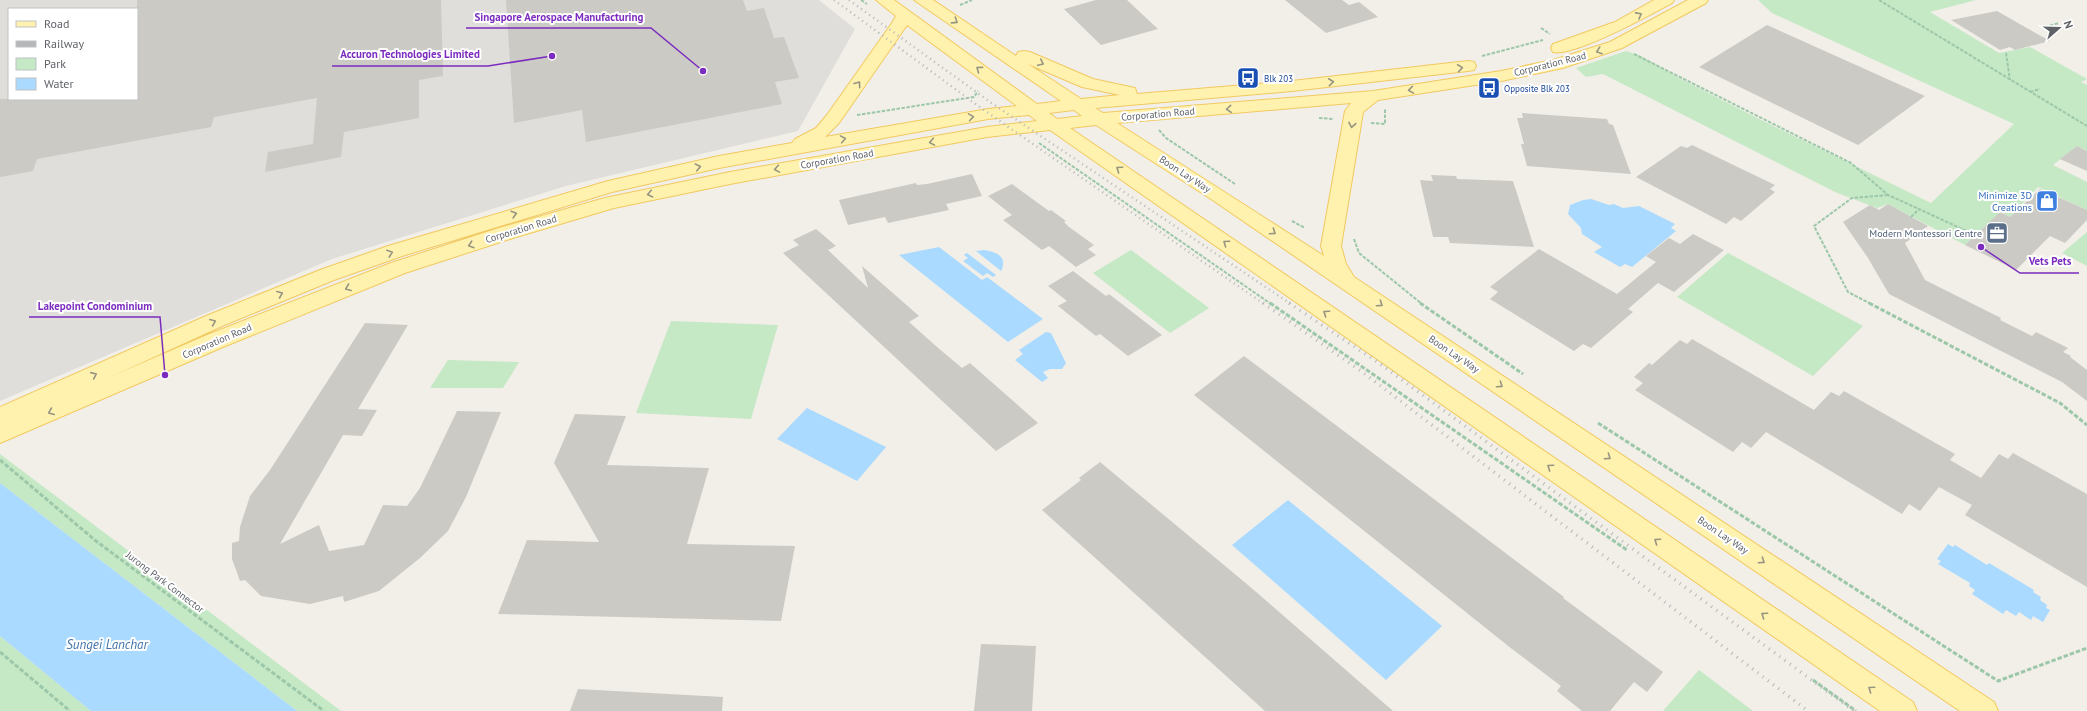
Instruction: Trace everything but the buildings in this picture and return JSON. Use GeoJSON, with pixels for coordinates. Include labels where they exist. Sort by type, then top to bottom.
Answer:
{"type":"FeatureCollection","features":[{"type":"Feature","properties":{"kind":"main road"},"geometry":{"type":"LineString","coordinates":[[884,0],[1053,124],[1903,711]]}},
{"type":"Feature","properties":{"kind":"main road","name":"Boon Lay Way"},"geometry":{"type":"LineString","coordinates":[[922,0],[1099,119],[1218,195],[1984,711]]}},
{"type":"Feature","properties":{"kind":"main road","name":"Corporation Road"},"geometry":{"type":"LineString","coordinates":[[0,417],[214,321],[327,275],[395,251],[608,187],[720,162],[918,125],[1077,104],[1154,96],[1292,86],[1459,68],[1514,59],[1558,48],[1618,38],[1666,0]]}},
{"type":"Feature","properties":{"kind":"main road","name":"Corporation Road"},"geometry":{"type":"LineString","coordinates":[[0,434],[215,341],[398,268],[506,233],[612,202],[987,132],[1099,119],[1373,96],[1501,76],[1557,64],[1700,0]]}},
{"type":"Feature","properties":{"kind":"main road"},"geometry":{"type":"LineString","coordinates":[[791,149],[822,132],[833,119],[900,24],[904,15]]}},
{"type":"Feature","properties":{"kind":"main road"},"geometry":{"type":"LineString","coordinates":[[991,45],[1035,60],[1088,83],[1110,89],[1154,96]]}},
{"type":"Feature","properties":{"kind":"main road"},"geometry":{"type":"LineString","coordinates":[[1348,283],[1336,264],[1331,246],[1354,112],[1361,103],[1373,96]]}},
{"type":"Feature","properties":{"kind":"main road"},"geometry":{"type":"LineString","coordinates":[[987,132],[1042,134],[1064,140],[1096,153]]}},
{"type":"Feature","properties":{"kind":"path"},"geometry":{"type":"LineString","coordinates":[[956,7],[972,0]]}},
{"type":"Feature","properties":{"kind":"path"},"geometry":{"type":"LineString","coordinates":[[1879,0],[2087,126]]}},
{"type":"Feature","properties":{"kind":"path"},"geometry":{"type":"LineString","coordinates":[[2045,27],[2059,23]]}},
{"type":"Feature","properties":{"kind":"path"},"geometry":{"type":"LineString","coordinates":[[1541,28],[1549,34]]}},
{"type":"Feature","properties":{"kind":"path"},"geometry":{"type":"LineString","coordinates":[[1478,57],[1554,37]]}},
{"type":"Feature","properties":{"kind":"path"},"geometry":{"type":"LineString","coordinates":[[1618,38],[1851,163],[1888,195],[1975,235]]}},
{"type":"Feature","properties":{"kind":"path"},"geometry":{"type":"LineString","coordinates":[[2006,53],[2010,80]]}},
{"type":"Feature","properties":{"kind":"path"},"geometry":{"type":"LineString","coordinates":[[2030,92],[2040,89]]}},
{"type":"Feature","properties":{"kind":"path"},"geometry":{"type":"LineString","coordinates":[[833,119],[915,108],[974,97],[978,91]]}},
{"type":"Feature","properties":{"kind":"path"},"geometry":{"type":"LineString","coordinates":[[1154,125],[1166,138],[1239,187]]}},
{"type":"Feature","properties":{"kind":"path"},"geometry":{"type":"LineString","coordinates":[[1036,141],[1633,553]]}},
{"type":"Feature","properties":{"kind":"path"},"geometry":{"type":"LineString","coordinates":[[1888,195],[1852,198],[1814,226],[1848,292],[2060,403],[2087,425]]}},
{"type":"Feature","properties":{"kind":"path"},"geometry":{"type":"LineString","coordinates":[[1911,216],[1919,209]]}},
{"type":"Feature","properties":{"kind":"path"},"geometry":{"type":"LineString","coordinates":[[1287,218],[1305,228]]}},
{"type":"Feature","properties":{"kind":"path"},"geometry":{"type":"LineString","coordinates":[[1353,236],[1359,253],[1409,295],[1529,378]]}},
{"type":"Feature","properties":{"kind":"path"},"geometry":{"type":"LineString","coordinates":[[1594,421],[1998,681],[2087,648]]}},
{"type":"Feature","properties":{"kind":"path","name":"Jurong Park Connector"},"geometry":{"type":"LineString","coordinates":[[0,460],[96,541],[324,711]]}},
{"type":"Feature","properties":{"kind":"path"},"geometry":{"type":"LineString","coordinates":[[0,652],[70,711]]}},
{"type":"Feature","properties":{"kind":"path"},"geometry":{"type":"LineString","coordinates":[[1807,675],[1856,711]]}},
{"type":"Feature","properties":{"kind":"shaded area"},"geometry":{"type":"Polygon","coordinates":[[[0,0],[819,0],[855,29],[798,131],[566,186],[332,259],[0,401],[0,0]]]}},
{"type":"Feature","properties":{"kind":"green space"},"geometry":{"type":"Polygon","coordinates":[[[1758,0],[1976,0],[1930,12],[1999,53],[2030,47],[2087,79],[2081,82],[2087,85],[2087,155],[2084,154],[2086,150],[2077,146],[2053,165],[2087,182],[2087,210],[2038,187],[2010,217],[2000,212],[1965,245],[1888,204],[1877,208],[1835,192],[1603,74],[1586,77],[1576,68],[1626,51],[1641,56],[1677,77],[1761,120],[1931,203],[2014,124],[1772,13],[1758,0]]]}},
{"type":"Feature","properties":{"kind":"green space"},"geometry":{"type":"Polygon","coordinates":[[[2087,232],[2087,266],[2062,253],[2087,232]]]}},
{"type":"Feature","properties":{"kind":"green space"},"geometry":{"type":"Polygon","coordinates":[[[1131,250],[1209,308],[1170,333],[1093,273],[1131,250]]]}},
{"type":"Feature","properties":{"kind":"green space"},"geometry":{"type":"Polygon","coordinates":[[[1728,253],[1863,326],[1813,376],[1677,297],[1728,253]]]}},
{"type":"Feature","properties":{"kind":"green space"},"geometry":{"type":"Polygon","coordinates":[[[671,321],[778,325],[751,419],[636,413],[671,321]]]}},
{"type":"Feature","properties":{"kind":"green space"},"geometry":{"type":"Polygon","coordinates":[[[448,360],[519,362],[503,388],[430,388],[448,360]]]}},
{"type":"Feature","properties":{"kind":"green space"},"geometry":{"type":"Polygon","coordinates":[[[0,454],[341,711],[297,711],[0,483],[0,454]]]}},
{"type":"Feature","properties":{"kind":"green space"},"geometry":{"type":"Polygon","coordinates":[[[0,636],[91,711],[0,711],[0,636]]]}},
{"type":"Feature","properties":{"kind":"green space"},"geometry":{"type":"Polygon","coordinates":[[[1699,670],[1753,711],[1663,711],[1699,670]]]}},
{"type":"Feature","properties":{"kind":"water"},"geometry":{"type":"Polygon","coordinates":[[[1591,199],[1609,205],[1614,204],[1623,208],[1639,206],[1675,224],[1671,228],[1676,231],[1632,267],[1625,264],[1620,267],[1594,252],[1602,247],[1582,234],[1581,228],[1568,214],[1570,205],[1583,200],[1591,199]]]}},
{"type":"Feature","properties":{"kind":"water"},"geometry":{"type":"Polygon","coordinates":[[[939,247],[982,280],[987,277],[1043,319],[1008,342],[899,255],[939,247]]]}},
{"type":"Feature","properties":{"kind":"water"},"geometry":{"type":"Polygon","coordinates":[[[984,250],[993,252],[1000,256],[1003,262],[1001,271],[976,251],[984,250]]]}},
{"type":"Feature","properties":{"kind":"water"},"geometry":{"type":"Polygon","coordinates":[[[967,253],[996,275],[993,277],[987,273],[983,276],[963,261],[968,258],[964,255],[967,253]]]}},
{"type":"Feature","properties":{"kind":"water"},"geometry":{"type":"Polygon","coordinates":[[[1046,332],[1051,333],[1066,363],[1062,369],[1050,369],[1043,372],[1048,378],[1042,382],[1015,360],[1023,354],[1019,350],[1046,332]]]}},
{"type":"Feature","properties":{"kind":"water"},"geometry":{"type":"Polygon","coordinates":[[[807,408],[886,447],[857,481],[777,439],[807,408]]]}},
{"type":"Feature","properties":{"kind":"water","name":"Sungei Lanchar"},"geometry":{"type":"Polygon","coordinates":[[[0,483],[297,711],[91,711],[0,636],[0,483]]]}},
{"type":"Feature","properties":{"kind":"water"},"geometry":{"type":"Polygon","coordinates":[[[1288,500],[1442,626],[1386,680],[1232,545],[1288,500]]]}},
{"type":"Feature","properties":{"kind":"water"},"geometry":{"type":"Polygon","coordinates":[[[1948,544],[1953,547],[1955,545],[1987,565],[1989,563],[2034,590],[2033,592],[2041,597],[2040,600],[2047,605],[2046,608],[2050,610],[2043,622],[2033,616],[2031,620],[2019,612],[2016,616],[2006,610],[2003,614],[1972,594],[1975,590],[1969,586],[1970,583],[1938,564],[1941,561],[1937,559],[1948,544]]]}},
{"type":"Feature","properties":{"kind":"railway"},"geometry":{"type":"LineString","coordinates":[[834,0],[981,108],[1264,304]]}},
{"type":"Feature","properties":{"kind":"railway"},"geometry":{"type":"LineString","coordinates":[[849,0],[990,102],[1291,304]]}},
{"type":"Feature","properties":{"kind":"railway"},"geometry":{"type":"LineString","coordinates":[[1263,303],[1361,371],[1808,711]]}},
{"type":"Feature","properties":{"kind":"railway"},"geometry":{"type":"LineString","coordinates":[[1289,303],[1379,363],[1854,711]]}},
{"type":"Feature","properties":{"kind":"place","name":"Accuron Technologies Limited"},"geometry":{"type":"Point","coordinates":[552,56]}},
{"type":"Feature","properties":{"kind":"place","name":"Singapore Aerospace Manufacturing"},"geometry":{"type":"Point","coordinates":[703,71]}},
{"type":"Feature","properties":{"kind":"place","name":"Blk 203"},"geometry":{"type":"Point","coordinates":[1248,78]}},
{"type":"Feature","properties":{"kind":"place","name":"Opposite Blk 203"},"geometry":{"type":"Point","coordinates":[1489,88]}},
{"type":"Feature","properties":{"kind":"place","name":"Minimize 3D Creations"},"geometry":{"type":"Point","coordinates":[2047,201]}},
{"type":"Feature","properties":{"kind":"place","name":"Modern Montessori Centre"},"geometry":{"type":"Point","coordinates":[1997,233]}},
{"type":"Feature","properties":{"kind":"place","name":"Vets Pets"},"geometry":{"type":"Point","coordinates":[1981,247]}},
{"type":"Feature","properties":{"kind":"place","name":"Lakepoint Condominium"},"geometry":{"type":"Point","coordinates":[165,375]}}]}
